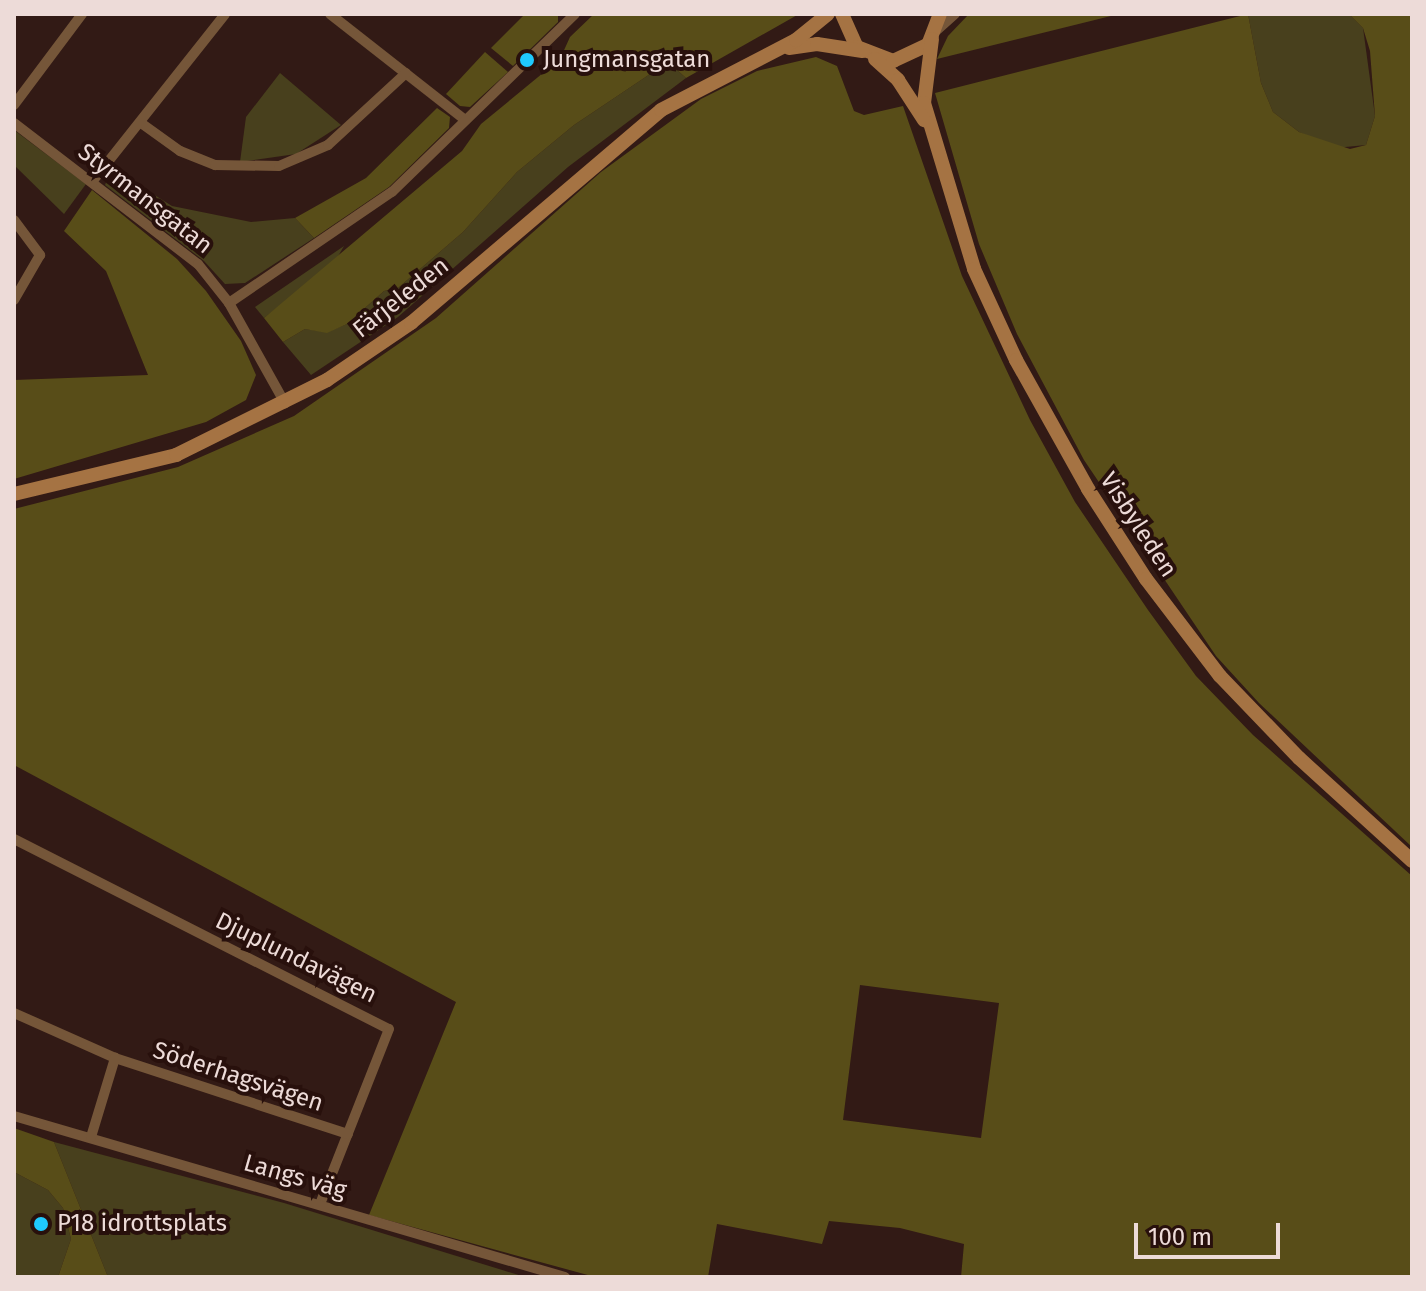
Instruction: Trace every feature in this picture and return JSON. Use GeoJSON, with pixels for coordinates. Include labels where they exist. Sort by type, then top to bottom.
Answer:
{"type":"FeatureCollection","features":[{"type":"Feature","properties":{"kind":"main road","name":"Färjeleden"},"geometry":{"type":"LineString","coordinates":[[14,494],[176,455],[285,403],[411,323],[661,110],[770,54],[828,14]]}},
{"type":"Feature","properties":{"kind":"main road","name":"Visbyleden"},"geometry":{"type":"LineString","coordinates":[[842,14],[849,37],[909,94],[934,142]]}},
{"type":"Feature","properties":{"kind":"main road","name":"Visbyleden"},"geometry":{"type":"LineString","coordinates":[[940,14],[923,90],[934,142],[974,269],[1016,360],[1088,489],[1146,579],[1220,676],[1299,758],[1412,861]]}},
{"type":"Feature","properties":{"kind":"main road","name":"Färjeleden"},"geometry":{"type":"LineString","coordinates":[[770,54],[817,44],[906,59],[934,35]]}},
{"type":"Feature","properties":{"kind":"street"},"geometry":{"type":"LineString","coordinates":[[14,105],[82,14]]}},
{"type":"Feature","properties":{"kind":"street"},"geometry":{"type":"LineString","coordinates":[[92,182],[225,14]]}},
{"type":"Feature","properties":{"kind":"street"},"geometry":{"type":"LineString","coordinates":[[330,14],[465,120]]}},
{"type":"Feature","properties":{"kind":"street"},"geometry":{"type":"LineString","coordinates":[[229,303],[392,192],[575,14]]}},
{"type":"Feature","properties":{"kind":"street"},"geometry":{"type":"LineString","coordinates":[[934,35],[955,14]]}},
{"type":"Feature","properties":{"kind":"street"},"geometry":{"type":"LineString","coordinates":[[141,123],[173,147],[215,165],[279,166],[328,145],[406,73]]}},
{"type":"Feature","properties":{"kind":"street","name":"Styrmansgatan"},"geometry":{"type":"LineString","coordinates":[[14,123],[198,264],[229,303],[285,403]]}},
{"type":"Feature","properties":{"kind":"street"},"geometry":{"type":"LineString","coordinates":[[14,220],[40,255],[14,300]]}},
{"type":"Feature","properties":{"kind":"street","name":"Djuplundavägen"},"geometry":{"type":"LineString","coordinates":[[14,839],[389,1029],[320,1204]]}},
{"type":"Feature","properties":{"kind":"street","name":"Söderhagsvägen"},"geometry":{"type":"LineString","coordinates":[[14,1013],[115,1058],[348,1134]]}},
{"type":"Feature","properties":{"kind":"street","name":"Söderhagsvägen"},"geometry":{"type":"LineString","coordinates":[[91,1137],[115,1058]]}},
{"type":"Feature","properties":{"kind":"street","name":"Langs väg"},"geometry":{"type":"LineString","coordinates":[[14,1116],[565,1277]]}},
{"type":"Feature","properties":{"kind":"shaded area"},"geometry":{"type":"Polygon","coordinates":[[[525,14],[558,14],[558,22],[513,66],[491,48],[525,14]]]}},
{"type":"Feature","properties":{"kind":"shaded area"},"geometry":{"type":"Polygon","coordinates":[[[594,14],[799,14],[686,78],[668,62],[574,125],[517,172],[463,232],[398,288],[384,291],[347,324],[327,333],[305,329],[283,342],[264,318],[462,151],[481,124],[560,59],[570,37],[594,14]]]}},
{"type":"Feature","properties":{"kind":"shaded area"},"geometry":{"type":"Polygon","coordinates":[[[969,14],[1119,14],[937,59],[948,36],[969,14]]]}},
{"type":"Feature","properties":{"kind":"shaded area"},"geometry":{"type":"Polygon","coordinates":[[[1248,14],[1349,14],[1363,28],[1375,116],[1366,145],[1335,148],[1299,132],[1273,112],[1261,83],[1248,14]]]}},
{"type":"Feature","properties":{"kind":"shaded area"},"geometry":{"type":"Polygon","coordinates":[[[1248,14],[1261,83],[1273,112],[1299,132],[1350,149],[1366,145],[1375,116],[1370,51],[1363,28],[1349,14],[1412,14],[1412,847],[1259,703],[1216,656],[1084,460],[1017,334],[979,244],[935,93],[1248,14]]]}},
{"type":"Feature","properties":{"kind":"shaded area"},"geometry":{"type":"Polygon","coordinates":[[[485,52],[508,72],[470,107],[460,106],[446,94],[485,52]]]}},
{"type":"Feature","properties":{"kind":"shaded area"},"geometry":{"type":"Polygon","coordinates":[[[816,57],[837,66],[854,111],[864,115],[903,106],[962,276],[1030,420],[1075,502],[1196,676],[1253,735],[1412,876],[1412,1277],[961,1277],[964,1244],[900,1228],[829,1221],[822,1244],[717,1224],[708,1277],[595,1277],[369,1215],[456,1002],[14,765],[14,509],[178,467],[294,416],[436,318],[601,172],[701,99],[757,71],[816,57]],[[860,985],[843,1120],[981,1138],[999,1003],[860,985]]]}},
{"type":"Feature","properties":{"kind":"shaded area"},"geometry":{"type":"Polygon","coordinates":[[[668,62],[686,78],[568,167],[398,317],[311,375],[283,342],[305,329],[327,332],[347,324],[384,291],[398,288],[463,232],[517,172],[574,125],[668,62]]]}},
{"type":"Feature","properties":{"kind":"shaded area"},"geometry":{"type":"Polygon","coordinates":[[[280,73],[341,125],[296,154],[240,162],[246,117],[280,73]]]}},
{"type":"Feature","properties":{"kind":"shaded area"},"geometry":{"type":"Polygon","coordinates":[[[437,108],[450,117],[449,128],[389,187],[314,238],[295,218],[366,178],[437,108]]]}},
{"type":"Feature","properties":{"kind":"shaded area"},"geometry":{"type":"Polygon","coordinates":[[[14,130],[86,184],[64,214],[14,165],[14,130]]]}},
{"type":"Feature","properties":{"kind":"shaded area"},"geometry":{"type":"Polygon","coordinates":[[[112,168],[172,206],[251,222],[295,218],[314,238],[245,283],[225,284],[204,261],[105,185],[112,168]]]}},
{"type":"Feature","properties":{"kind":"shaded area"},"geometry":{"type":"Polygon","coordinates":[[[92,190],[177,259],[206,291],[241,341],[256,375],[246,400],[206,422],[14,479],[14,380],[148,375],[106,271],[64,231],[92,190]]]}},
{"type":"Feature","properties":{"kind":"shaded area"},"geometry":{"type":"Polygon","coordinates":[[[344,246],[333,265],[264,318],[255,307],[344,246]]]}},
{"type":"Feature","properties":{"kind":"shaded area"},"geometry":{"type":"Polygon","coordinates":[[[14,1128],[54,1142],[108,1277],[58,1277],[71,1239],[63,1208],[48,1190],[14,1172],[14,1128]]]}},
{"type":"Feature","properties":{"kind":"shaded area"},"geometry":{"type":"Polygon","coordinates":[[[54,1142],[284,1203],[525,1277],[108,1277],[54,1142]]]}},
{"type":"Feature","properties":{"kind":"shaded area","name":"P18 idrottsplats"},"geometry":{"type":"Polygon","coordinates":[[[14,1172],[48,1190],[63,1208],[71,1239],[58,1277],[14,1277],[14,1172]]]}},
{"type":"Feature","properties":{"kind":"place","name":"Jungmansgatan"},"geometry":{"type":"Point","coordinates":[527,60]}},
{"type":"Feature","properties":{"kind":"place","name":"P18 idrottsplats"},"geometry":{"type":"Point","coordinates":[41,1224]}}]}
